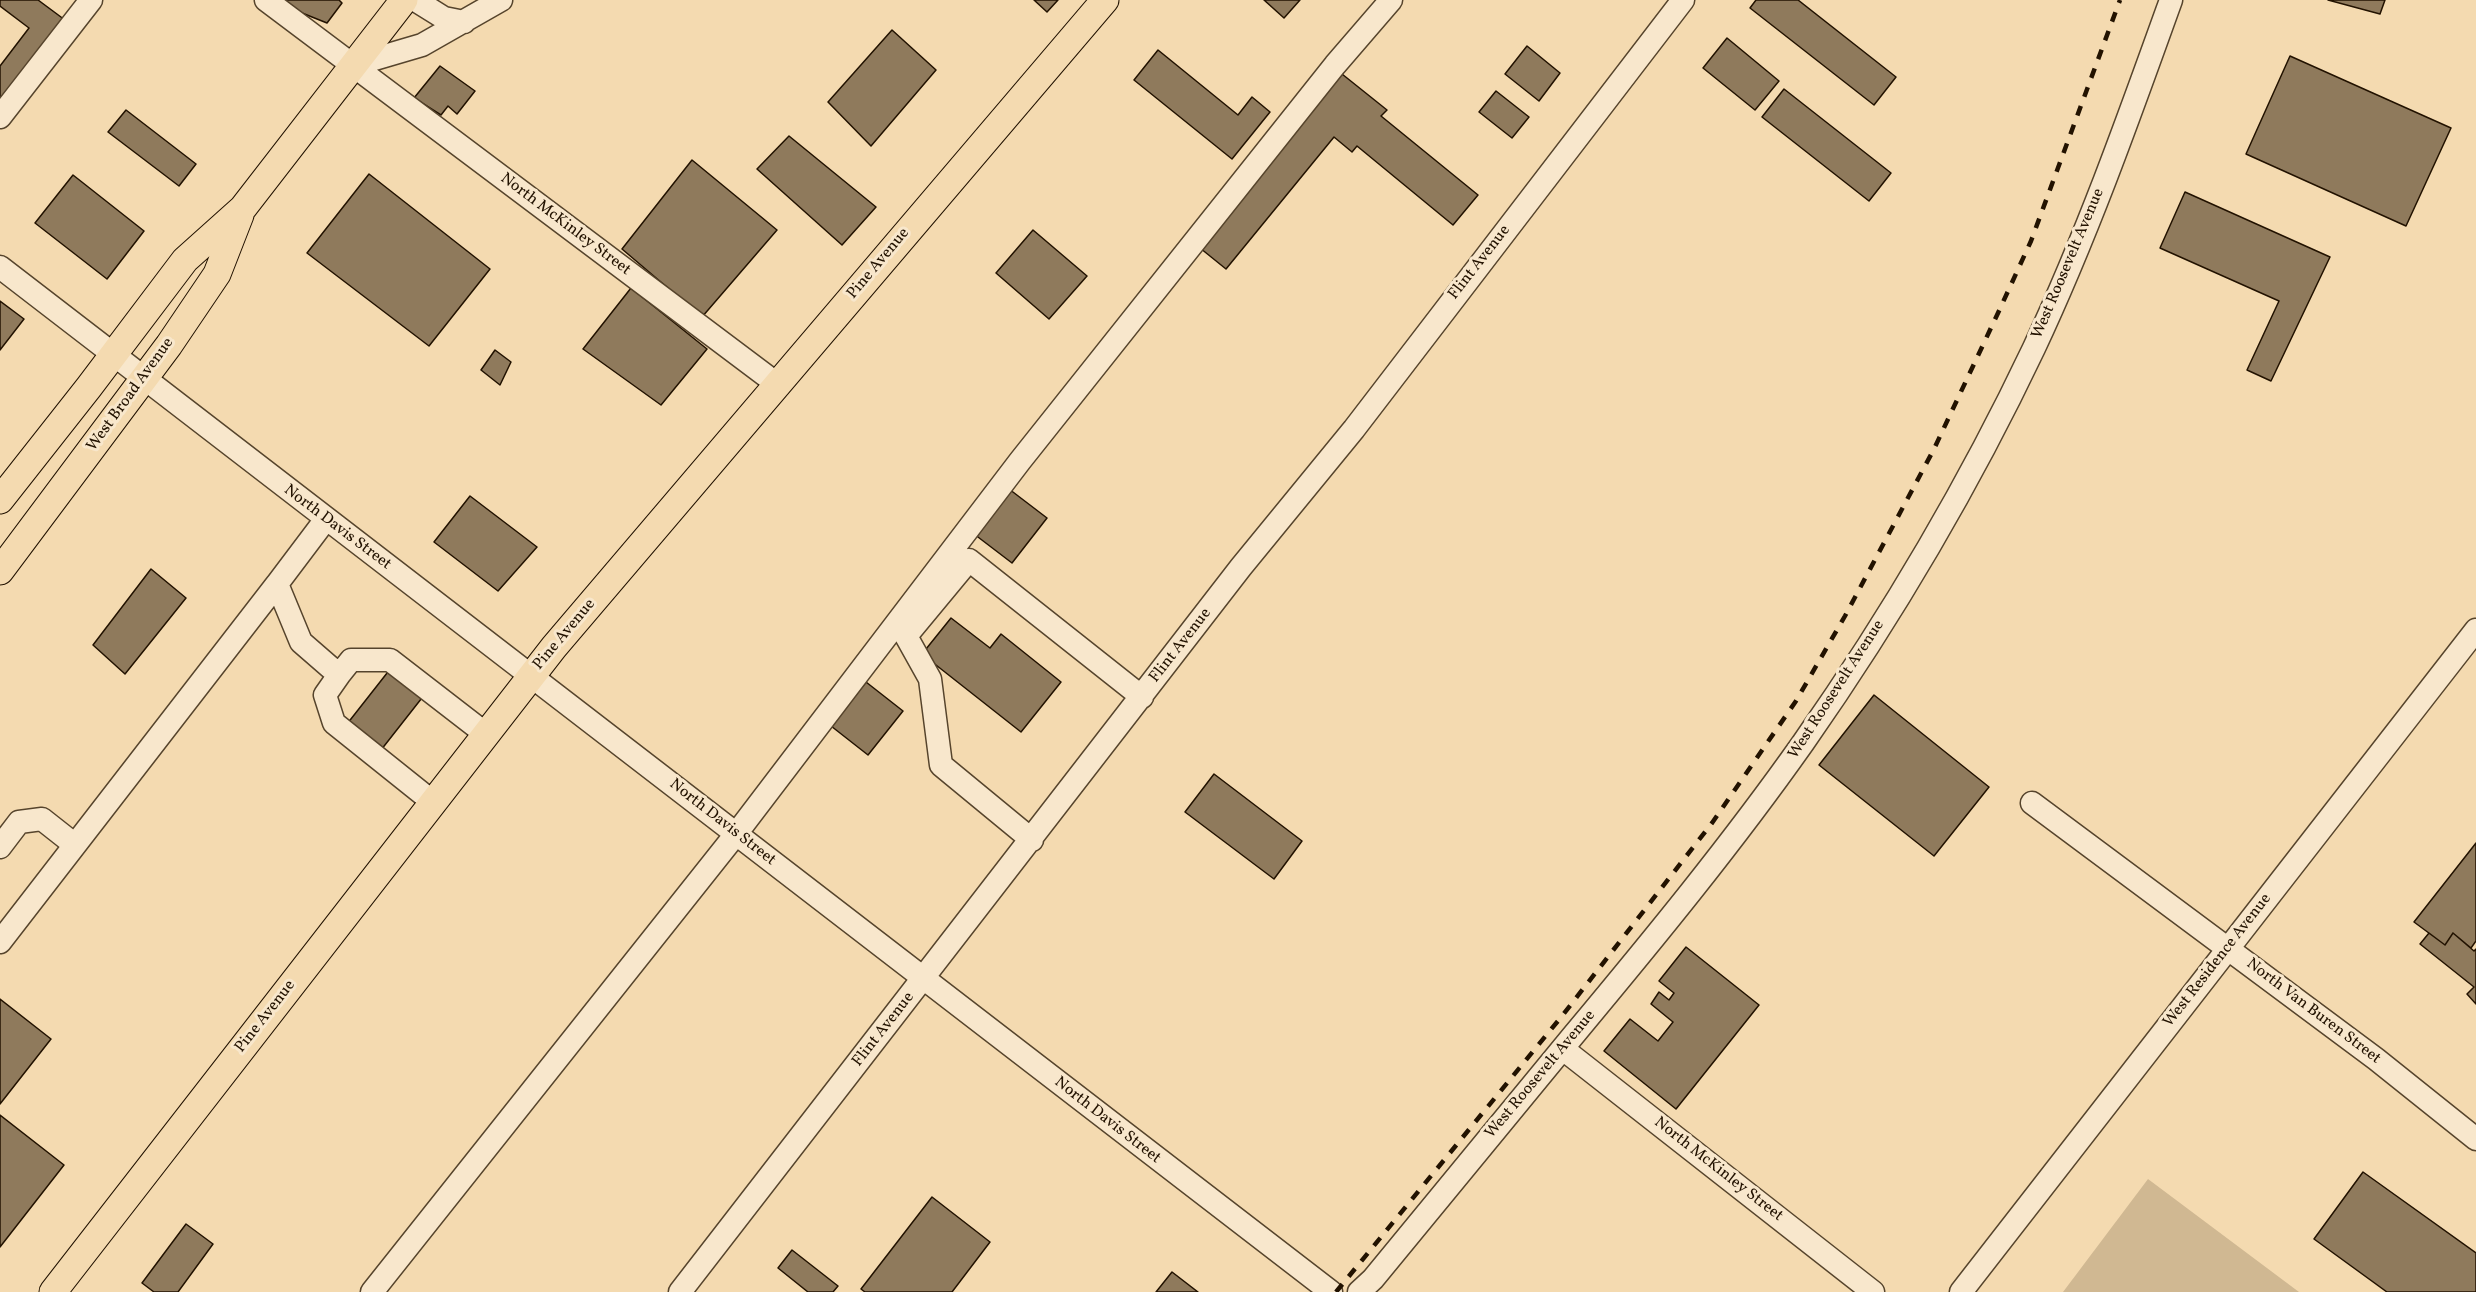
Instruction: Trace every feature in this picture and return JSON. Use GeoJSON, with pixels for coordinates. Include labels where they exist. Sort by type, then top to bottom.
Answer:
{"type":"FeatureCollection","features":[{"type":"Feature","properties":{"kind":"main road","name":"West Broad Avenue"},"geometry":{"type":"LineString","coordinates":[[0,500],[185,260],[243,208],[404,0]]}},
{"type":"Feature","properties":{"kind":"main road","name":"Pine Avenue"},"geometry":{"type":"LineString","coordinates":[[53,1292],[531,676],[1105,0]]}},
{"type":"Feature","properties":{"kind":"main road","name":"West Broad Avenue"},"geometry":{"type":"LineString","coordinates":[[0,571],[40,521],[217,274],[243,208]]}},
{"type":"Feature","properties":{"kind":"street"},"geometry":{"type":"LineString","coordinates":[[0,117],[91,0]]}},
{"type":"Feature","properties":{"kind":"street","name":"North McKinley Street"},"geometry":{"type":"LineString","coordinates":[[266,0],[777,384]]}},
{"type":"Feature","properties":{"kind":"street"},"geometry":{"type":"LineString","coordinates":[[415,0],[444,18],[464,22]]}},
{"type":"Feature","properties":{"kind":"street"},"geometry":{"type":"LineString","coordinates":[[354,65],[422,45],[501,0]]}},
{"type":"Feature","properties":{"kind":"street"},"geometry":{"type":"LineString","coordinates":[[372,1292],[736,834],[1020,461],[1335,65],[1391,0]]}},
{"type":"Feature","properties":{"kind":"street","name":"Flint Avenue"},"geometry":{"type":"LineString","coordinates":[[680,1292],[1242,567],[1354,429],[1683,0]]}},
{"type":"Feature","properties":{"kind":"street","name":"West Roosevelt Avenue"},"geometry":{"type":"LineString","coordinates":[[1359,1292],[1373,1279],[1669,920],[1750,817],[1860,658],[1916,566],[1980,453],[2042,329],[2103,184],[2171,0]]}},
{"type":"Feature","properties":{"kind":"street","name":"North Davis Street"},"geometry":{"type":"LineString","coordinates":[[0,267],[924,978],[1321,1289]]}},
{"type":"Feature","properties":{"kind":"street"},"geometry":{"type":"LineString","coordinates":[[0,942],[326,519]]}},
{"type":"Feature","properties":{"kind":"street"},"geometry":{"type":"LineString","coordinates":[[1032,840],[941,765],[930,679],[906,636],[969,560],[1142,697]]}},
{"type":"Feature","properties":{"kind":"street"},"geometry":{"type":"LineString","coordinates":[[277,584],[301,642],[339,675]]}},
{"type":"Feature","properties":{"kind":"street","name":"West Residence Avenue"},"geometry":{"type":"LineString","coordinates":[[1961,1292],[2476,630]]}},
{"type":"Feature","properties":{"kind":"street"},"geometry":{"type":"LineString","coordinates":[[434,802],[334,723],[325,694],[339,675],[351,660],[390,660],[487,735]]}},
{"type":"Feature","properties":{"kind":"street","name":"North Van Buren Street"},"geometry":{"type":"LineString","coordinates":[[2032,803],[2376,1059],[2476,1140]]}},
{"type":"Feature","properties":{"kind":"street"},"geometry":{"type":"LineString","coordinates":[[0,847],[19,822],[42,819],[75,845]]}},
{"type":"Feature","properties":{"kind":"street","name":"North McKinley Street"},"geometry":{"type":"LineString","coordinates":[[1563,1049],[1873,1292]]}},
{"type":"Feature","properties":{"kind":"shaded area"},"geometry":{"type":"Polygon","coordinates":[[[2148,1179],[2299,1292],[2063,1292],[2148,1179]]]}},
{"type":"Feature","properties":{"kind":"building"},"geometry":{"type":"Polygon","coordinates":[[[0,0],[38,0],[69,23],[0,112],[0,66],[29,28],[0,6],[0,0]]]}},
{"type":"Feature","properties":{"kind":"building"},"geometry":{"type":"Polygon","coordinates":[[[283,0],[339,0],[342,3],[327,23],[297,11],[283,0]]]}},
{"type":"Feature","properties":{"kind":"building"},"geometry":{"type":"Polygon","coordinates":[[[1034,0],[1058,0],[1047,12],[1034,0]]]}},
{"type":"Feature","properties":{"kind":"building"},"geometry":{"type":"Polygon","coordinates":[[[1264,0],[1300,0],[1284,18],[1264,0]]]}},
{"type":"Feature","properties":{"kind":"building"},"geometry":{"type":"Polygon","coordinates":[[[1756,0],[1798,0],[1896,77],[1874,105],[1750,8],[1756,0]]]}},
{"type":"Feature","properties":{"kind":"building"},"geometry":{"type":"Polygon","coordinates":[[[2328,0],[2385,0],[2380,14],[2328,0]]]}},
{"type":"Feature","properties":{"kind":"building"},"geometry":{"type":"Polygon","coordinates":[[[892,30],[936,70],[871,146],[828,102],[892,30]]]}},
{"type":"Feature","properties":{"kind":"building"},"geometry":{"type":"Polygon","coordinates":[[[1727,38],[1779,81],[1755,110],[1703,68],[1727,38]]]}},
{"type":"Feature","properties":{"kind":"building"},"geometry":{"type":"Polygon","coordinates":[[[1527,46],[1560,73],[1539,101],[1505,74],[1527,46]]]}},
{"type":"Feature","properties":{"kind":"building"},"geometry":{"type":"Polygon","coordinates":[[[1158,50],[1238,115],[1252,97],[1270,112],[1232,159],[1134,80],[1158,50]]]}},
{"type":"Feature","properties":{"kind":"building"},"geometry":{"type":"Polygon","coordinates":[[[2290,56],[2451,128],[2406,226],[2246,154],[2290,56]]]}},
{"type":"Feature","properties":{"kind":"building"},"geometry":{"type":"Polygon","coordinates":[[[440,66],[475,91],[457,114],[448,106],[441,115],[414,98],[440,66]]]}},
{"type":"Feature","properties":{"kind":"building"},"geometry":{"type":"Polygon","coordinates":[[[1342,74],[1387,110],[1381,116],[1478,195],[1453,225],[1357,146],[1352,152],[1334,137],[1226,269],[1200,248],[1342,74]]]}},
{"type":"Feature","properties":{"kind":"building"},"geometry":{"type":"Polygon","coordinates":[[[1784,89],[1891,173],[1869,201],[1762,117],[1784,89]]]}},
{"type":"Feature","properties":{"kind":"building"},"geometry":{"type":"Polygon","coordinates":[[[1496,91],[1529,117],[1512,138],[1479,112],[1496,91]]]}},
{"type":"Feature","properties":{"kind":"building"},"geometry":{"type":"Polygon","coordinates":[[[126,110],[196,164],[179,186],[108,132],[126,110]]]}},
{"type":"Feature","properties":{"kind":"building"},"geometry":{"type":"Polygon","coordinates":[[[789,136],[876,207],[842,245],[757,169],[789,136]]]}},
{"type":"Feature","properties":{"kind":"building"},"geometry":{"type":"Polygon","coordinates":[[[692,160],[777,230],[702,317],[622,249],[692,160]]]}},
{"type":"Feature","properties":{"kind":"building"},"geometry":{"type":"Polygon","coordinates":[[[369,174],[490,269],[429,346],[307,253],[369,174]]]}},
{"type":"Feature","properties":{"kind":"building"},"geometry":{"type":"Polygon","coordinates":[[[73,175],[144,231],[107,279],[35,223],[73,175]]]}},
{"type":"Feature","properties":{"kind":"building"},"geometry":{"type":"Polygon","coordinates":[[[2185,192],[2330,257],[2271,381],[2247,370],[2279,301],[2160,248],[2185,192]]]}},
{"type":"Feature","properties":{"kind":"building"},"geometry":{"type":"Polygon","coordinates":[[[1033,230],[1087,276],[1049,319],[996,273],[1033,230]]]}},
{"type":"Feature","properties":{"kind":"building"},"geometry":{"type":"Polygon","coordinates":[[[631,288],[707,349],[661,405],[583,349],[631,288]]]}},
{"type":"Feature","properties":{"kind":"building"},"geometry":{"type":"Polygon","coordinates":[[[0,301],[24,319],[0,350],[0,301]]]}},
{"type":"Feature","properties":{"kind":"building"},"geometry":{"type":"Polygon","coordinates":[[[495,350],[511,362],[500,385],[481,370],[495,350]]]}},
{"type":"Feature","properties":{"kind":"building"},"geometry":{"type":"Polygon","coordinates":[[[1009,489],[1047,518],[1012,563],[974,534],[1009,489]]]}},
{"type":"Feature","properties":{"kind":"building"},"geometry":{"type":"Polygon","coordinates":[[[470,496],[537,547],[498,591],[434,542],[470,496]]]}},
{"type":"Feature","properties":{"kind":"building"},"geometry":{"type":"Polygon","coordinates":[[[151,569],[186,598],[125,674],[93,645],[151,569]]]}},
{"type":"Feature","properties":{"kind":"building"},"geometry":{"type":"Polygon","coordinates":[[[951,618],[990,648],[1001,634],[1061,682],[1021,732],[922,654],[951,618]]]}},
{"type":"Feature","properties":{"kind":"building"},"geometry":{"type":"Polygon","coordinates":[[[391,668],[425,694],[381,750],[347,724],[391,668]]]}},
{"type":"Feature","properties":{"kind":"building"},"geometry":{"type":"Polygon","coordinates":[[[866,682],[903,711],[868,755],[831,726],[866,682]]]}},
{"type":"Feature","properties":{"kind":"building"},"geometry":{"type":"Polygon","coordinates":[[[1874,695],[1989,787],[1934,856],[1819,765],[1874,695]]]}},
{"type":"Feature","properties":{"kind":"building"},"geometry":{"type":"Polygon","coordinates":[[[1214,774],[1302,841],[1274,879],[1185,812],[1214,774]]]}},
{"type":"Feature","properties":{"kind":"building"},"geometry":{"type":"Polygon","coordinates":[[[2476,843],[2476,941],[2471,948],[2453,933],[2445,945],[2414,922],[2476,843]]]}},
{"type":"Feature","properties":{"kind":"building"},"geometry":{"type":"Polygon","coordinates":[[[2429,933],[2445,945],[2453,933],[2474,951],[2476,949],[2476,1004],[2467,994],[2474,987],[2420,944],[2429,933]]]}},
{"type":"Feature","properties":{"kind":"building"},"geometry":{"type":"Polygon","coordinates":[[[1686,947],[1759,1005],[1676,1109],[1604,1051],[1630,1019],[1658,1041],[1673,1022],[1651,1004],[1659,992],[1669,1000],[1674,993],[1659,981],[1686,947]]]}},
{"type":"Feature","properties":{"kind":"building"},"geometry":{"type":"Polygon","coordinates":[[[0,999],[51,1039],[0,1104],[0,999]]]}},
{"type":"Feature","properties":{"kind":"building"},"geometry":{"type":"Polygon","coordinates":[[[0,1115],[64,1165],[0,1247],[0,1115]]]}},
{"type":"Feature","properties":{"kind":"building"},"geometry":{"type":"Polygon","coordinates":[[[2363,1172],[2476,1253],[2476,1292],[2387,1292],[2314,1239],[2363,1172]]]}},
{"type":"Feature","properties":{"kind":"building"},"geometry":{"type":"Polygon","coordinates":[[[932,1197],[990,1242],[952,1292],[865,1292],[861,1289],[932,1197]]]}},
{"type":"Feature","properties":{"kind":"building"},"geometry":{"type":"Polygon","coordinates":[[[186,1224],[213,1244],[178,1292],[154,1292],[142,1283],[186,1224]]]}},
{"type":"Feature","properties":{"kind":"building"},"geometry":{"type":"Polygon","coordinates":[[[792,1250],[838,1286],[833,1292],[808,1292],[778,1268],[792,1250]]]}},
{"type":"Feature","properties":{"kind":"building"},"geometry":{"type":"Polygon","coordinates":[[[1172,1272],[1198,1292],[1156,1292],[1172,1272]]]}},
{"type":"Feature","properties":{"kind":"railway"},"geometry":{"type":"LineString","coordinates":[[1336,1292],[1562,1016],[1712,823],[1796,701],[1845,616],[1934,449],[1998,313],[2031,241],[2120,0]]}}]}
